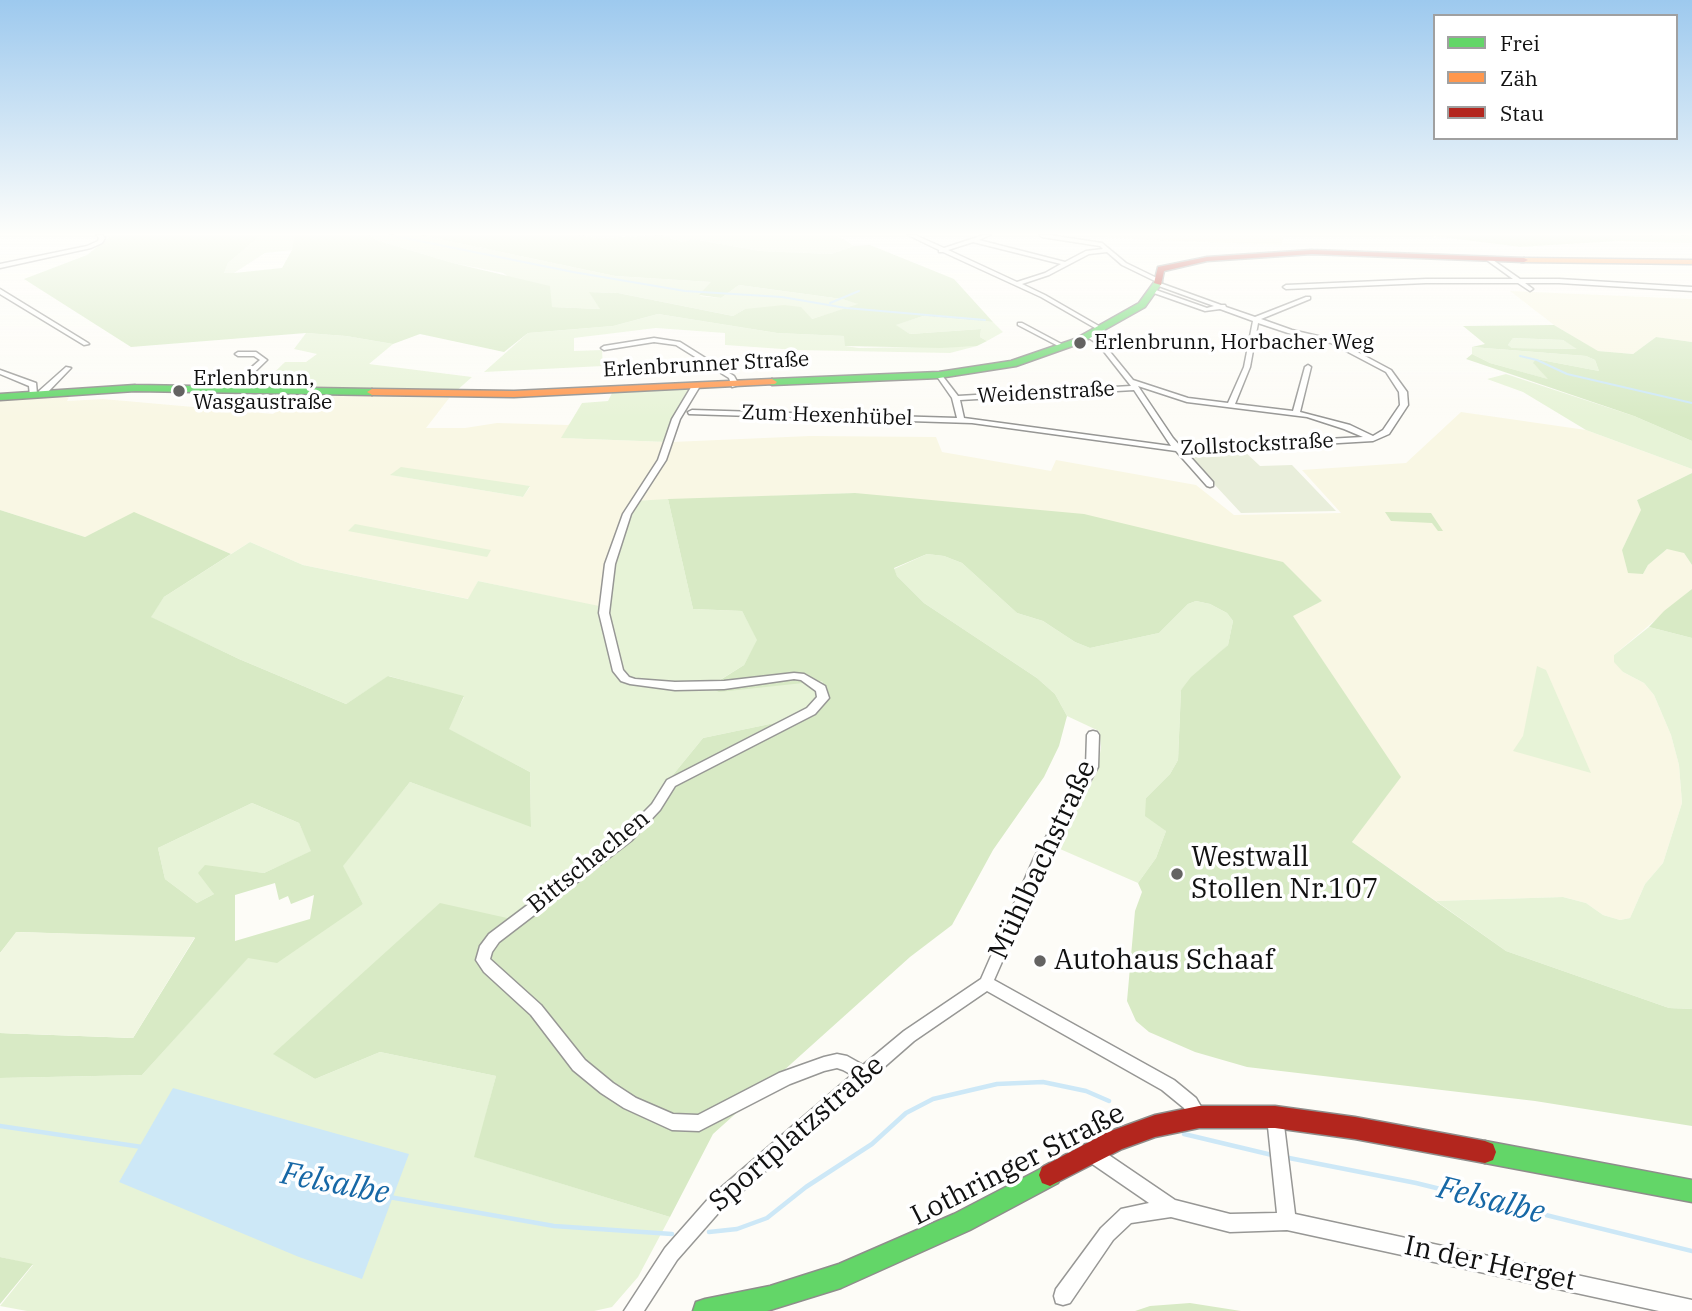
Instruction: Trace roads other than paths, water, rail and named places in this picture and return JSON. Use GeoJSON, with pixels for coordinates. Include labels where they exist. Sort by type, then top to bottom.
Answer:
{"type":"FeatureCollection","features":[{"type":"Feature","properties":{"kind":"street"},"geometry":{"type":"LineString","coordinates":[[8,296],[86,344]]}},
{"type":"Feature","properties":{"kind":"street"},"geometry":{"type":"LineString","coordinates":[[1036,296],[1095,333],[1100,343],[1134,384],[1178,450],[1210,484]]}},
{"type":"Feature","properties":{"kind":"street","name":"Erlenbrunner Straße"},"geometry":{"type":"LineString","coordinates":[[0,397],[117,389],[489,395],[939,375],[991,368],[1064,347],[1095,333],[1142,305],[1149,296]]}},
{"type":"Feature","properties":{"kind":"street"},"geometry":{"type":"LineString","coordinates":[[1134,384],[1187,400],[1296,413],[1347,426],[1373,439],[1386,432],[1402,409],[1405,401],[1403,392],[1389,371],[1333,341],[1290,332],[1223,306],[1207,310],[1178,296]]}},
{"type":"Feature","properties":{"kind":"street"},"geometry":{"type":"LineString","coordinates":[[1256,319],[1308,298],[1305,296]]}},
{"type":"Feature","properties":{"kind":"street"},"geometry":{"type":"LineString","coordinates":[[1231,405],[1247,367],[1256,319]]}},
{"type":"Feature","properties":{"kind":"street"},"geometry":{"type":"LineString","coordinates":[[1020,324],[1064,347]]}},
{"type":"Feature","properties":{"kind":"street"},"geometry":{"type":"LineString","coordinates":[[604,348],[654,340],[678,343],[732,377],[736,384]]}},
{"type":"Feature","properties":{"kind":"street"},"geometry":{"type":"LineString","coordinates":[[232,389],[264,360],[256,354],[238,354]]}},
{"type":"Feature","properties":{"kind":"street"},"geometry":{"type":"LineString","coordinates":[[1296,413],[1308,367]]}},
{"type":"Feature","properties":{"kind":"street"},"geometry":{"type":"LineString","coordinates":[[0,372],[33,386],[38,394],[68,368]]}},
{"type":"Feature","properties":{"kind":"street"},"geometry":{"type":"LineString","coordinates":[[939,375],[956,398],[961,420]]}},
{"type":"Feature","properties":{"kind":"street","name":"Weidenstraße"},"geometry":{"type":"LineString","coordinates":[[956,398],[1134,384]]}},
{"type":"Feature","properties":{"kind":"street","name":"Bittschachen"},"geometry":{"type":"LineString","coordinates":[[696,386],[676,419],[662,460],[627,514],[613,552],[604,613],[618,671],[625,679],[663,685],[724,685],[804,677],[821,689],[823,698],[811,711],[671,783],[656,807],[626,837],[494,938],[485,950],[483,960],[536,1010],[579,1065],[630,1103],[672,1122],[699,1123],[785,1078],[824,1064],[837,1061],[847,1063],[864,1075]]}},
{"type":"Feature","properties":{"kind":"street","name":"Zum Hexenhübel"},"geometry":{"type":"LineString","coordinates":[[692,412],[961,420]]}},
{"type":"Feature","properties":{"kind":"street","name":"Zollstockstraße"},"geometry":{"type":"LineString","coordinates":[[961,420],[1178,450],[1373,439]]}},
{"type":"Feature","properties":{"kind":"street","name":"Mühlbachstraße"},"geometry":{"type":"LineString","coordinates":[[1093,735],[1093,767],[1036,868],[986,983],[1168,1085],[1191,1103],[1199,1117]]}},
{"type":"Feature","properties":{"kind":"street","name":"Sportplatzstraße"},"geometry":{"type":"LineString","coordinates":[[633,1311],[671,1254],[704,1214],[930,1020],[986,983]]}},
{"type":"Feature","properties":{"kind":"street","name":"Lothringer Straße"},"geometry":{"type":"LineString","coordinates":[[705,1311],[810,1287],[860,1268],[962,1222],[1133,1133],[1199,1117],[1275,1117],[1355,1128],[1692,1191]]}},
{"type":"Feature","properties":{"kind":"street"},"geometry":{"type":"LineString","coordinates":[[1275,1117],[1287,1222]]}},
{"type":"Feature","properties":{"kind":"street","name":"In der Herget"},"geometry":{"type":"LineString","coordinates":[[1091,1153],[1171,1208],[1230,1223],[1287,1222],[1692,1309]]}},
{"type":"Feature","properties":{"kind":"street","name":"In der Herget"},"geometry":{"type":"LineString","coordinates":[[1063,1296],[1107,1234],[1127,1215],[1171,1208]]}},
{"type":"Feature","properties":{"kind":"water"},"geometry":{"type":"Polygon","coordinates":[[[173,1088],[409,1154],[362,1279],[299,1257],[119,1182],[173,1088]]]}},
{"type":"Feature","properties":{"kind":"waterway"},"geometry":{"type":"LineString","coordinates":[[769,296],[846,308],[985,320]]}},
{"type":"Feature","properties":{"kind":"waterway"},"geometry":{"type":"LineString","coordinates":[[830,303],[846,296]]}},
{"type":"Feature","properties":{"kind":"waterway"},"geometry":{"type":"LineString","coordinates":[[1520,356],[1537,360],[1567,374],[1692,403]]}},
{"type":"Feature","properties":{"kind":"waterway","name":"Felsalbe"},"geometry":{"type":"LineString","coordinates":[[709,1232],[737,1229],[767,1218],[806,1187],[872,1144],[906,1113],[933,1099],[997,1084],[1043,1082],[1086,1091],[1109,1101]]}},
{"type":"Feature","properties":{"kind":"waterway","name":"Felsalbe"},"geometry":{"type":"LineString","coordinates":[[0,1126],[142,1147]]}},
{"type":"Feature","properties":{"kind":"waterway","name":"Felsalbe"},"geometry":{"type":"LineString","coordinates":[[1184,1134],[1272,1155]]}},
{"type":"Feature","properties":{"kind":"waterway","name":"Felsalbe"},"geometry":{"type":"LineString","coordinates":[[1289,1158],[1416,1183],[1692,1251]]}},
{"type":"Feature","properties":{"kind":"waterway","name":"Felsalbe"},"geometry":{"type":"LineString","coordinates":[[389,1197],[554,1226],[672,1234]]}},
{"type":"Feature","properties":{"kind":"place","name":"Erlenbrunn, Horbacher Weg"},"geometry":{"type":"Point","coordinates":[1080,343]}},
{"type":"Feature","properties":{"kind":"place","name":"Erlenbrunn, Wasgaustraße"},"geometry":{"type":"Point","coordinates":[179,391]}},
{"type":"Feature","properties":{"kind":"place","name":"Westwall Stollen Nr.107"},"geometry":{"type":"Point","coordinates":[1177,874]}},
{"type":"Feature","properties":{"kind":"place","name":"Autohaus Schaaf"},"geometry":{"type":"Point","coordinates":[1040,961]}}]}
